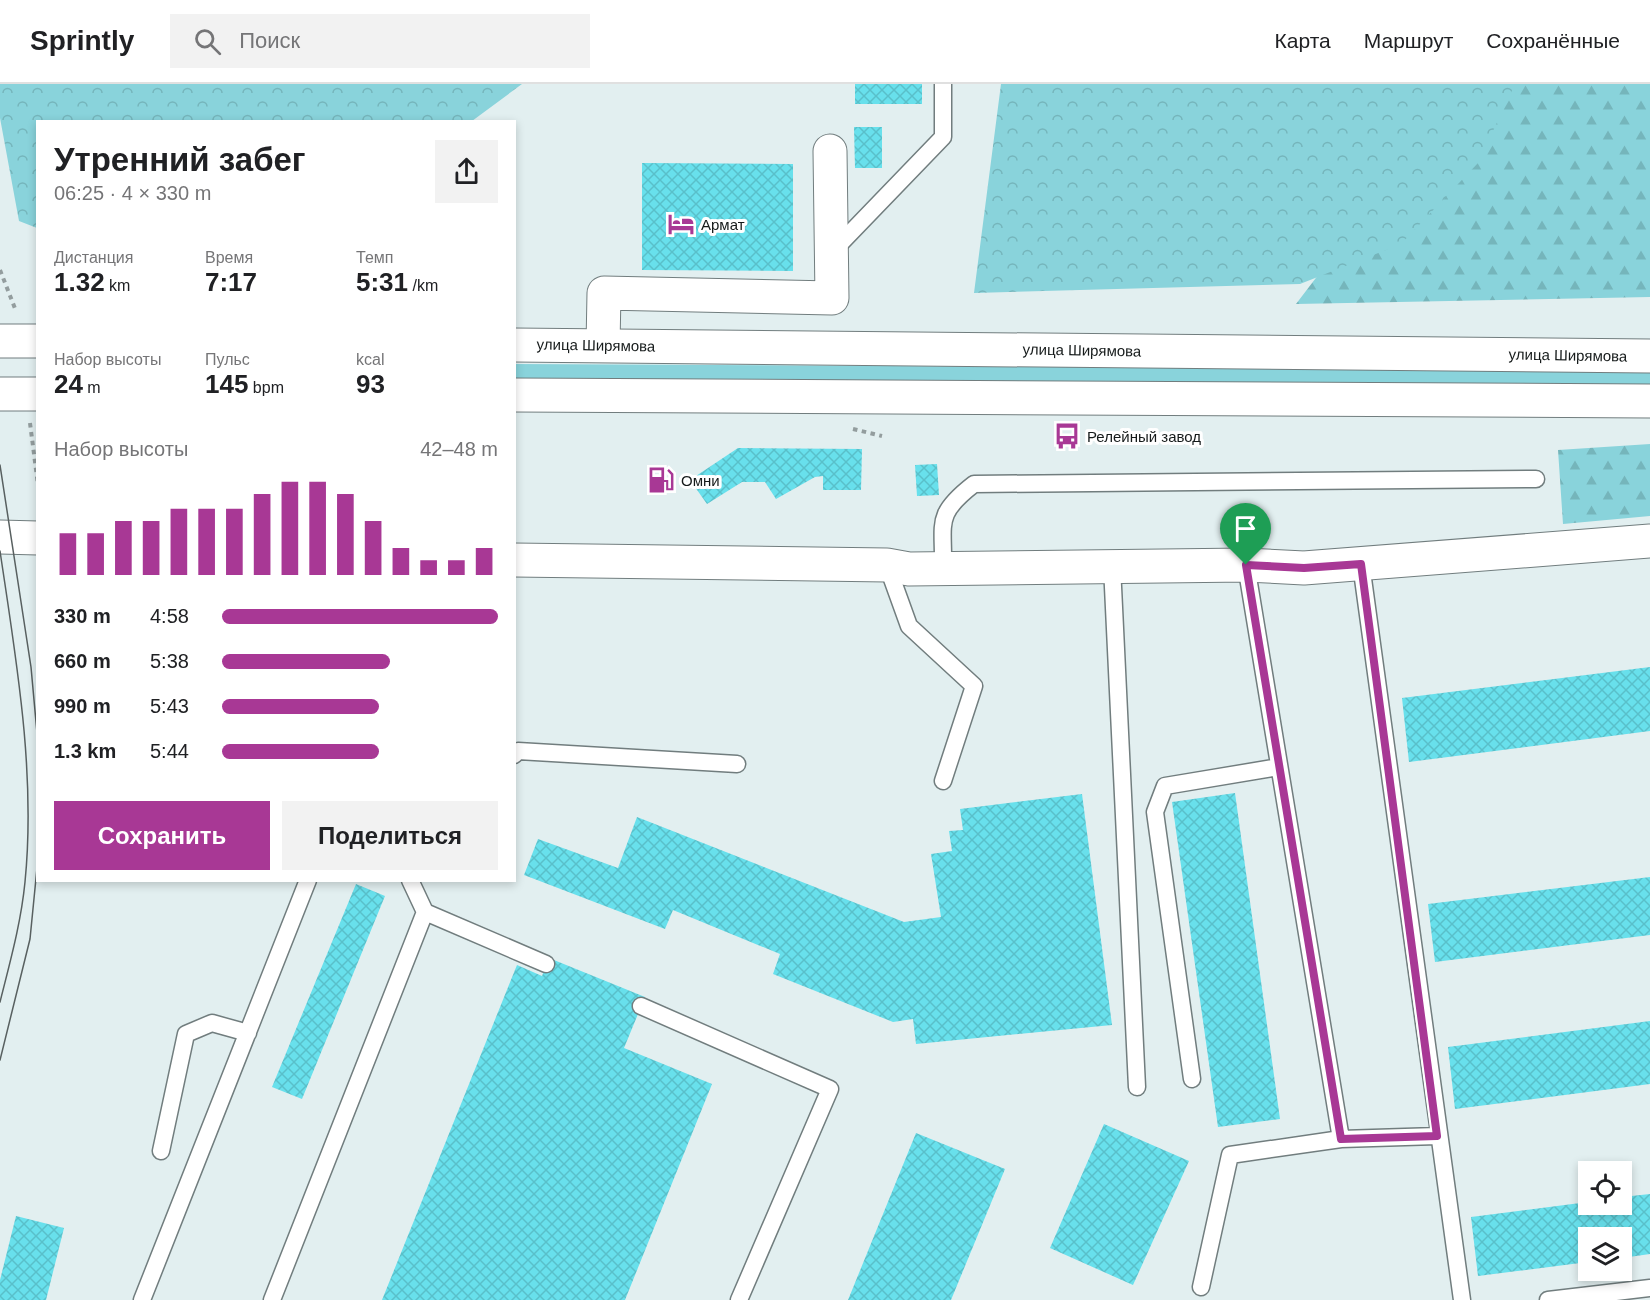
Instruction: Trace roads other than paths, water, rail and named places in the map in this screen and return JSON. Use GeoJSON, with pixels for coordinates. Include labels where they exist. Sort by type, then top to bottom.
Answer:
{"type":"FeatureCollection","features":[{"type":"Feature","properties":{"kind":"main road"},"geometry":{"type":"LineString","coordinates":[[603,345],[604,293],[832,298],[830,151]]}},
{"type":"Feature","properties":{"kind":"main road"},"geometry":{"type":"LineString","coordinates":[[0,341],[36,341]]}},
{"type":"Feature","properties":{"kind":"main road","name":"улица Ширямова"},"geometry":{"type":"LineString","coordinates":[[516,345],[1650,356]]}},
{"type":"Feature","properties":{"kind":"main road"},"geometry":{"type":"LineString","coordinates":[[0,394],[36,394]]}},
{"type":"Feature","properties":{"kind":"main road"},"geometry":{"type":"LineString","coordinates":[[516,394],[1650,401]]}},
{"type":"Feature","properties":{"kind":"main road"},"geometry":{"type":"LineString","coordinates":[[0,537],[36,538]]}},
{"type":"Feature","properties":{"kind":"main road"},"geometry":{"type":"LineString","coordinates":[[516,560],[887,565],[909,569],[1246,565],[1304,568],[1650,541]]}},
{"type":"Feature","properties":{"kind":"lane"},"geometry":{"type":"LineString","coordinates":[[831,253],[943,137],[943,84]]}},
{"type":"Feature","properties":{"kind":"lane"},"geometry":{"type":"LineString","coordinates":[[943,568],[944,513],[955,499],[975,484],[1536,479]]}},
{"type":"Feature","properties":{"kind":"lane"},"geometry":{"type":"LineString","coordinates":[[1361,564],[1437,1136],[1462,1300]]}},
{"type":"Feature","properties":{"kind":"lane"},"geometry":{"type":"LineString","coordinates":[[887,565],[909,626],[974,686],[943,781]]}},
{"type":"Feature","properties":{"kind":"lane"},"geometry":{"type":"LineString","coordinates":[[1246,565],[1341,1139]]}},
{"type":"Feature","properties":{"kind":"lane"},"geometry":{"type":"LineString","coordinates":[[1112,566],[1137,1087]]}},
{"type":"Feature","properties":{"kind":"lane"},"geometry":{"type":"LineString","coordinates":[[516,753],[518,751],[737,765]]}},
{"type":"Feature","properties":{"kind":"lane"},"geometry":{"type":"LineString","coordinates":[[1192,1079],[1155,812],[1165,786],[1279,767]]}},
{"type":"Feature","properties":{"kind":"lane"},"geometry":{"type":"LineString","coordinates":[[142,1300],[307,882]]}},
{"type":"Feature","properties":{"kind":"lane"},"geometry":{"type":"LineString","coordinates":[[411,882],[424,912],[546,964]]}},
{"type":"Feature","properties":{"kind":"lane"},"geometry":{"type":"LineString","coordinates":[[272,1300],[424,912]]}},
{"type":"Feature","properties":{"kind":"lane"},"geometry":{"type":"LineString","coordinates":[[641,1006],[830,1089],[739,1300]]}},
{"type":"Feature","properties":{"kind":"lane"},"geometry":{"type":"LineString","coordinates":[[161,1151],[186,1034],[212,1023],[248,1033]]}},
{"type":"Feature","properties":{"kind":"lane"},"geometry":{"type":"LineString","coordinates":[[1201,1287],[1230,1155],[1341,1139],[1437,1136]]}},
{"type":"Feature","properties":{"kind":"lane"},"geometry":{"type":"LineString","coordinates":[[1548,1300],[1650,1288]]}},
{"type":"Feature","properties":{"kind":"tram line"},"geometry":{"type":"LineString","coordinates":[[0,465],[31,667],[36,722]]}},
{"type":"Feature","properties":{"kind":"tram line"},"geometry":{"type":"LineString","coordinates":[[0,551],[23,716],[28,799],[28,841],[23,897],[15,942],[0,1002]]}},
{"type":"Feature","properties":{"kind":"tram line"},"geometry":{"type":"LineString","coordinates":[[0,1060],[30,939],[36,878]]}},
{"type":"Feature","properties":{"kind":"place","name":"Армат"},"geometry":{"type":"Point","coordinates":[681,224]}},
{"type":"Feature","properties":{"kind":"place","name":"Релейный завод"},"geometry":{"type":"Point","coordinates":[1067,436]}},
{"type":"Feature","properties":{"kind":"place","name":"Омни"},"geometry":{"type":"Point","coordinates":[661,480]}}]}
